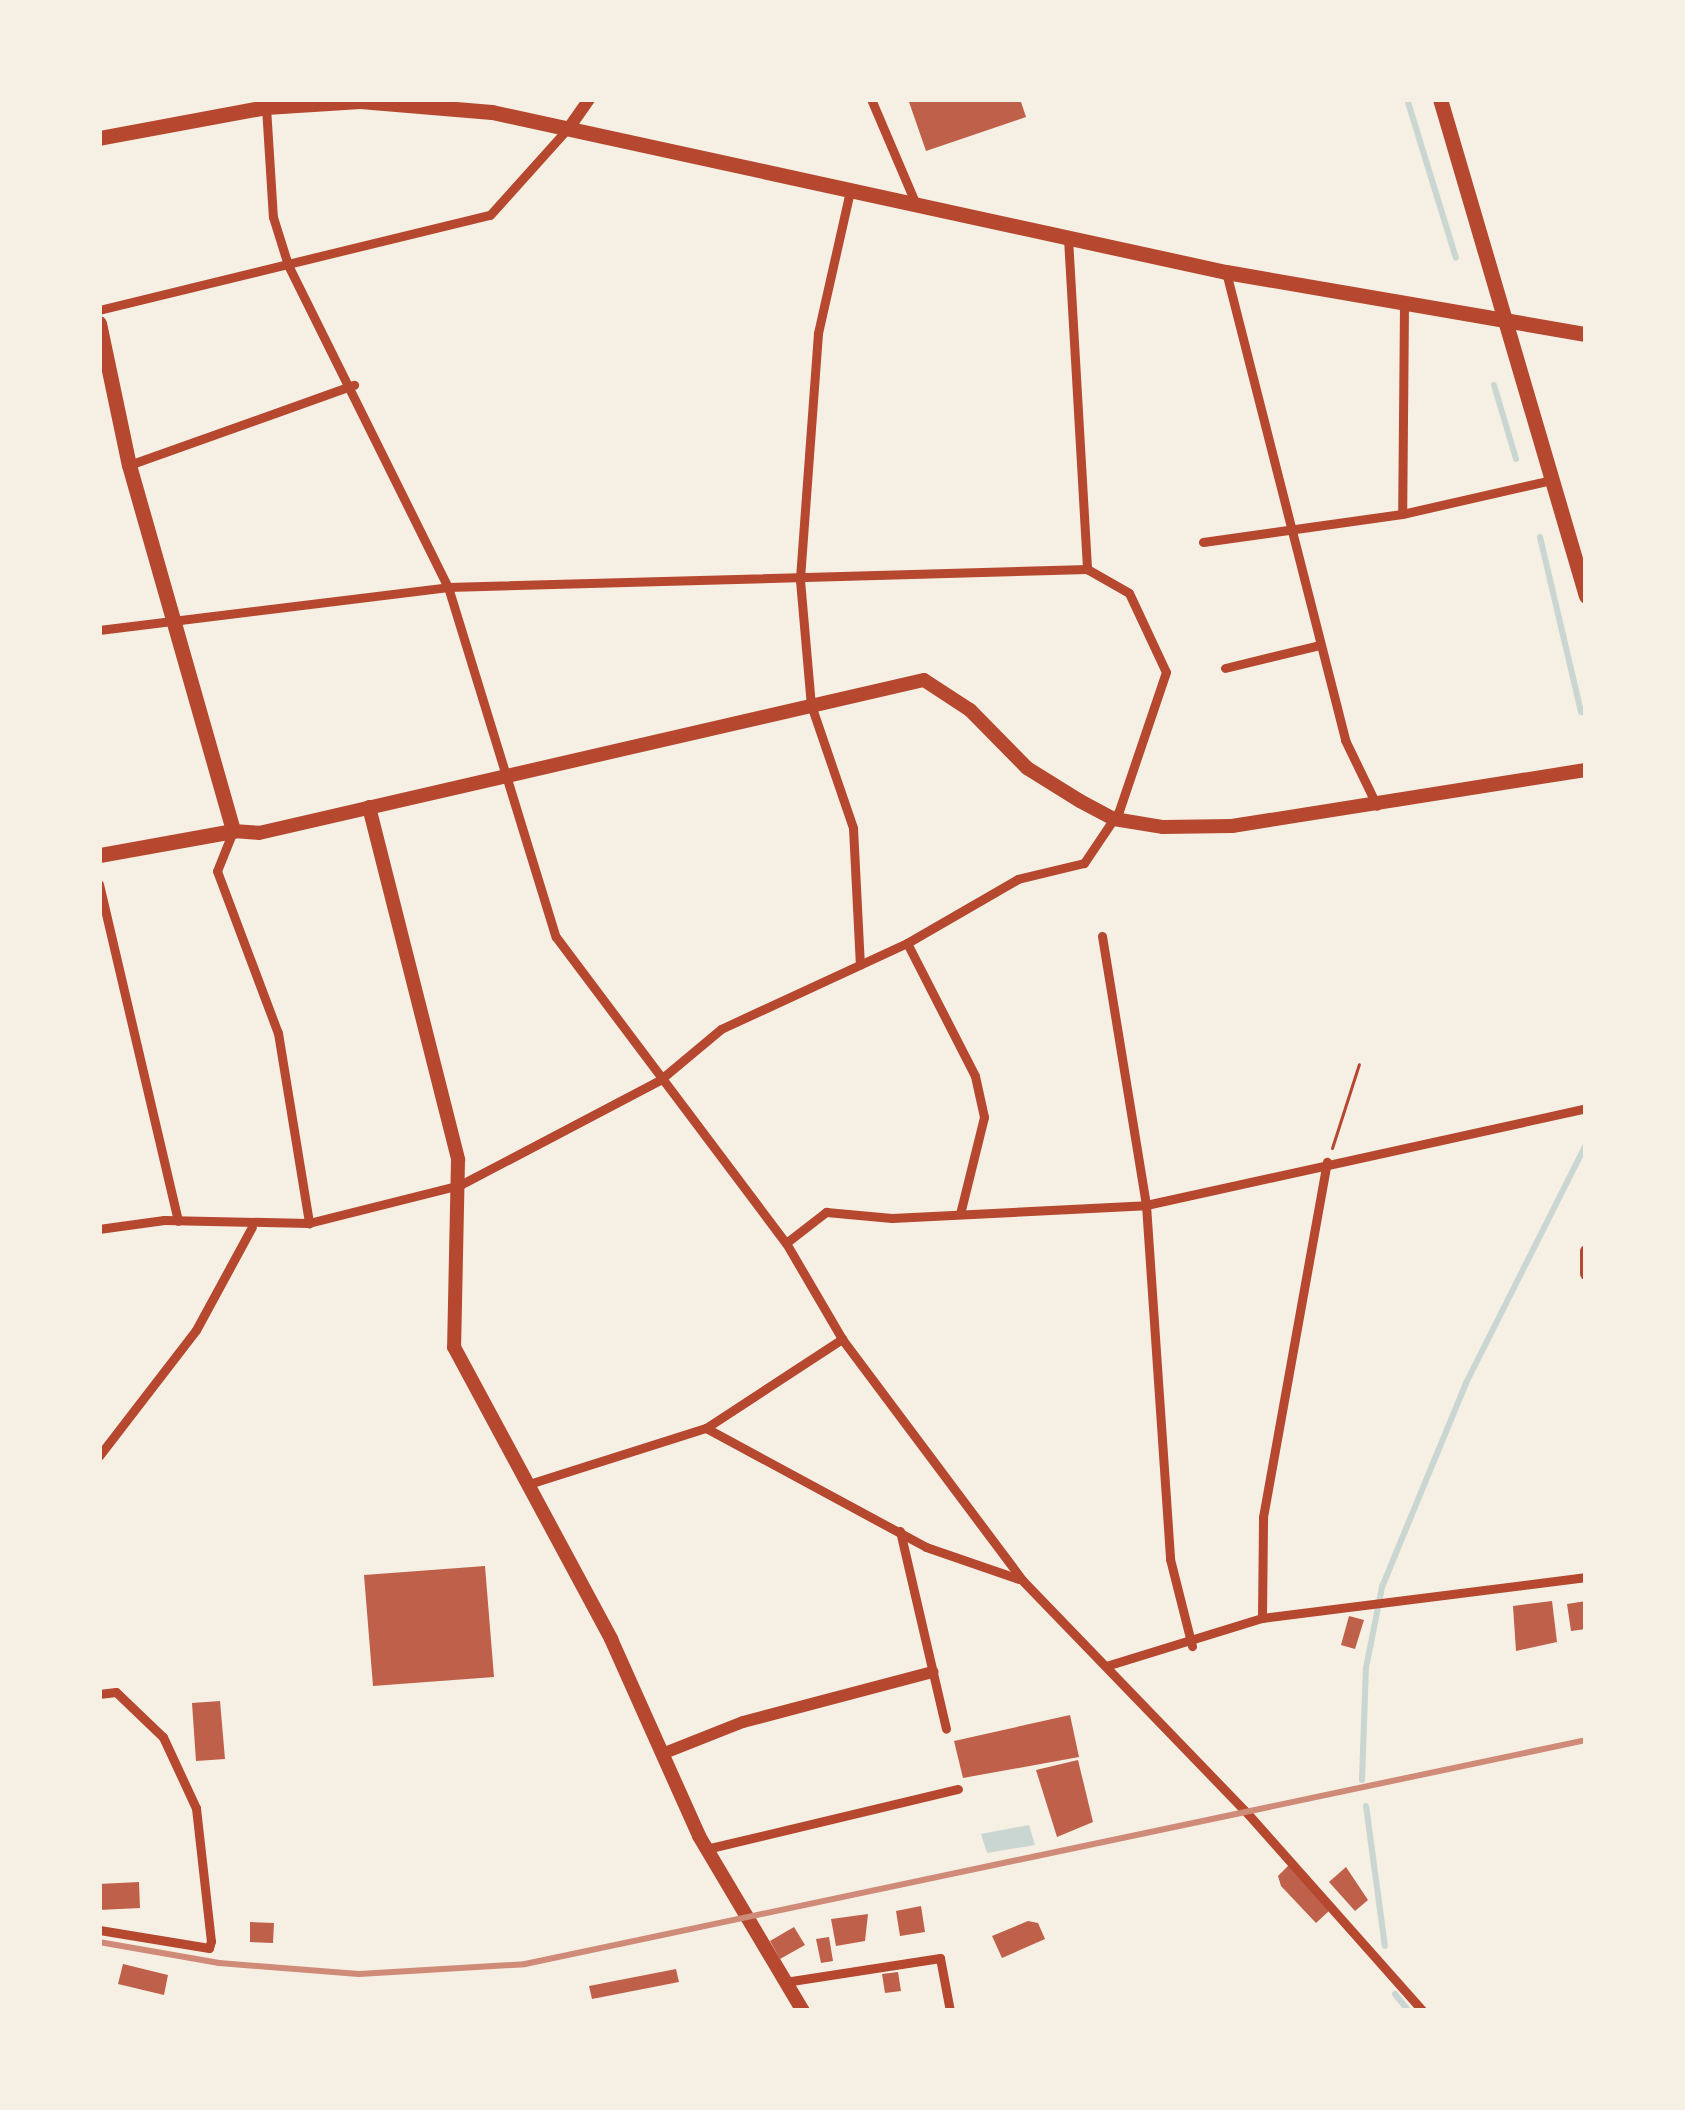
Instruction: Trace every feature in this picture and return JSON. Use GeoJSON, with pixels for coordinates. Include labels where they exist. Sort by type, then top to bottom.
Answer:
{"type":"FeatureCollection","features":[{"type":"Feature","properties":{"kind":"main road"},"geometry":{"type":"LineString","coordinates":[[1440,99],[1586,596]]}},
{"type":"Feature","properties":{"kind":"main road"},"geometry":{"type":"LineString","coordinates":[[99,138],[218,107],[360,101],[571,125],[1226,272],[1504,324],[1586,334]]}},
{"type":"Feature","properties":{"kind":"main road"},"geometry":{"type":"LineString","coordinates":[[99,323],[128,465],[233,831]]}},
{"type":"Feature","properties":{"kind":"main road"},"geometry":{"type":"LineString","coordinates":[[99,855],[233,831],[259,833],[925,680],[970,710],[1027,768],[1114,819],[1232,826],[1586,770]]}},
{"type":"Feature","properties":{"kind":"main road"},"geometry":{"type":"LineString","coordinates":[[369,807],[460,1185],[454,1347],[529,1484],[706,1849],[803,2011]]}},
{"type":"Feature","properties":{"kind":"street"},"geometry":{"type":"LineString","coordinates":[[99,310],[177,286],[288,265],[490,215],[589,99]]}},
{"type":"Feature","properties":{"kind":"street"},"geometry":{"type":"LineString","coordinates":[[871,99],[915,202]]}},
{"type":"Feature","properties":{"kind":"street"},"geometry":{"type":"LineString","coordinates":[[266,107],[273,217],[288,265],[354,385],[448,586],[556,937],[786,1243],[842,1339],[1023,1581],[1423,2011]]}},
{"type":"Feature","properties":{"kind":"street"},"geometry":{"type":"LineString","coordinates":[[851,188],[818,333],[800,580],[811,705],[853,828],[860,965]]}},
{"type":"Feature","properties":{"kind":"street"},"geometry":{"type":"LineString","coordinates":[[1068,238],[1087,569]]}},
{"type":"Feature","properties":{"kind":"street"},"geometry":{"type":"LineString","coordinates":[[1226,272],[1318,645],[1346,740],[1377,806]]}},
{"type":"Feature","properties":{"kind":"street"},"geometry":{"type":"LineString","coordinates":[[1402,514],[1404,305]]}},
{"type":"Feature","properties":{"kind":"street"},"geometry":{"type":"LineString","coordinates":[[128,465],[354,385]]}},
{"type":"Feature","properties":{"kind":"street"},"geometry":{"type":"LineString","coordinates":[[1203,542],[1402,514],[1552,480]]}},
{"type":"Feature","properties":{"kind":"street"},"geometry":{"type":"LineString","coordinates":[[99,630],[448,586],[1087,569],[1129,593],[1166,671],[1114,819],[1084,863],[1018,879],[907,944],[721,1029],[660,1080],[460,1185],[309,1222],[252,1227],[178,1221],[99,1229]]}},
{"type":"Feature","properties":{"kind":"street"},"geometry":{"type":"LineString","coordinates":[[1225,668],[1318,645]]}},
{"type":"Feature","properties":{"kind":"street"},"geometry":{"type":"LineString","coordinates":[[233,831],[218,872],[278,1034],[309,1222]]}},
{"type":"Feature","properties":{"kind":"street"},"geometry":{"type":"LineString","coordinates":[[99,884],[178,1221]]}},
{"type":"Feature","properties":{"kind":"street"},"geometry":{"type":"LineString","coordinates":[[1102,936],[1146,1205],[1170,1559],[1192,1646]]}},
{"type":"Feature","properties":{"kind":"street"},"geometry":{"type":"LineString","coordinates":[[907,944],[975,1076],[984,1118],[960,1214]]}},
{"type":"Feature","properties":{"kind":"street"},"geometry":{"type":"LineString","coordinates":[[786,1243],[826,1212],[960,1214],[1146,1205],[1586,1108]]}},
{"type":"Feature","properties":{"kind":"street"},"geometry":{"type":"LineString","coordinates":[[1262,1618],[1263,1516],[1327,1162]]}},
{"type":"Feature","properties":{"kind":"street"},"geometry":{"type":"LineString","coordinates":[[99,1456],[196,1330],[252,1227]]}},
{"type":"Feature","properties":{"kind":"street"},"geometry":{"type":"LineString","coordinates":[[1586,1251],[1586,1274]]}},
{"type":"Feature","properties":{"kind":"street"},"geometry":{"type":"LineString","coordinates":[[529,1484],[706,1428],[842,1339]]}},
{"type":"Feature","properties":{"kind":"street"},"geometry":{"type":"LineString","coordinates":[[706,1428],[900,1531],[1023,1581]]}},
{"type":"Feature","properties":{"kind":"street"},"geometry":{"type":"LineString","coordinates":[[900,1531],[946,1729]]}},
{"type":"Feature","properties":{"kind":"street"},"geometry":{"type":"LineString","coordinates":[[1106,1666],[1192,1646],[1262,1618],[1586,1577]]}},
{"type":"Feature","properties":{"kind":"street"},"geometry":{"type":"LineString","coordinates":[[662,1754],[743,1722],[932,1672]]}},
{"type":"Feature","properties":{"kind":"street"},"geometry":{"type":"LineString","coordinates":[[99,1694],[116,1692],[163,1737],[196,1808],[211,1941],[209,1948],[99,1930]]}},
{"type":"Feature","properties":{"kind":"street"},"geometry":{"type":"LineString","coordinates":[[706,1849],[958,1789]]}},
{"type":"Feature","properties":{"kind":"street"},"geometry":{"type":"LineString","coordinates":[[785,1982],[940,1958],[950,2011]]}},
{"type":"Feature","properties":{"kind":"path"},"geometry":{"type":"LineString","coordinates":[[1327,1162],[1359,1064]]}},
{"type":"Feature","properties":{"kind":"shaded area"},"geometry":{"type":"Polygon","coordinates":[[[1029,1825],[1035,1845],[987,1853],[981,1834],[1029,1825]]]}},
{"type":"Feature","properties":{"kind":"building"},"geometry":{"type":"Polygon","coordinates":[[[908,99],[1020,99],[1026,117],[926,151],[908,99]]]}},
{"type":"Feature","properties":{"kind":"building"},"geometry":{"type":"Polygon","coordinates":[[[485,1566],[494,1677],[373,1686],[364,1575],[485,1566]]]}},
{"type":"Feature","properties":{"kind":"building"},"geometry":{"type":"Polygon","coordinates":[[[1552,1601],[1557,1642],[1516,1651],[1513,1606],[1552,1601]]]}},
{"type":"Feature","properties":{"kind":"building"},"geometry":{"type":"Polygon","coordinates":[[[1586,1601],[1586,1629],[1571,1631],[1567,1604],[1586,1601]]]}},
{"type":"Feature","properties":{"kind":"building"},"geometry":{"type":"Polygon","coordinates":[[[1349,1616],[1364,1620],[1355,1649],[1341,1645],[1349,1616]]]}},
{"type":"Feature","properties":{"kind":"building"},"geometry":{"type":"Polygon","coordinates":[[[220,1701],[225,1759],[196,1761],[192,1703],[220,1701]]]}},
{"type":"Feature","properties":{"kind":"building"},"geometry":{"type":"Polygon","coordinates":[[[1070,1715],[1079,1757],[963,1778],[954,1741],[1070,1715]]]}},
{"type":"Feature","properties":{"kind":"building"},"geometry":{"type":"Polygon","coordinates":[[[1078,1760],[1093,1822],[1057,1837],[1036,1770],[1078,1760]]]}},
{"type":"Feature","properties":{"kind":"building"},"geometry":{"type":"Polygon","coordinates":[[[1289,1865],[1330,1910],[1316,1923],[1281,1886],[1278,1876],[1289,1865]]]}},
{"type":"Feature","properties":{"kind":"building"},"geometry":{"type":"Polygon","coordinates":[[[1346,1867],[1368,1900],[1355,1911],[1329,1882],[1346,1867]]]}},
{"type":"Feature","properties":{"kind":"building"},"geometry":{"type":"Polygon","coordinates":[[[139,1882],[140,1908],[99,1910],[99,1884],[139,1882]]]}},
{"type":"Feature","properties":{"kind":"building"},"geometry":{"type":"Polygon","coordinates":[[[921,1906],[925,1932],[900,1936],[896,1911],[921,1906]]]}},
{"type":"Feature","properties":{"kind":"building"},"geometry":{"type":"Polygon","coordinates":[[[868,1914],[865,1941],[836,1946],[831,1919],[868,1914]]]}},
{"type":"Feature","properties":{"kind":"building"},"geometry":{"type":"Polygon","coordinates":[[[1028,1921],[1038,1923],[1045,1939],[1002,1958],[992,1936],[1028,1921]]]}},
{"type":"Feature","properties":{"kind":"building"},"geometry":{"type":"Polygon","coordinates":[[[250,1922],[274,1923],[273,1943],[250,1942],[250,1922]]]}},
{"type":"Feature","properties":{"kind":"building"},"geometry":{"type":"Polygon","coordinates":[[[794,1927],[805,1945],[780,1959],[770,1941],[794,1927]]]}},
{"type":"Feature","properties":{"kind":"building"},"geometry":{"type":"Polygon","coordinates":[[[829,1937],[833,1961],[821,1963],[816,1939],[829,1937]]]}},
{"type":"Feature","properties":{"kind":"building"},"geometry":{"type":"Polygon","coordinates":[[[123,1964],[168,1975],[164,1995],[118,1984],[123,1964]]]}},
{"type":"Feature","properties":{"kind":"building"},"geometry":{"type":"Polygon","coordinates":[[[676,1969],[679,1982],[592,1999],[589,1986],[676,1969]]]}},
{"type":"Feature","properties":{"kind":"building"},"geometry":{"type":"Polygon","coordinates":[[[898,1972],[901,1991],[885,1993],[882,1974],[898,1972]]]}},
{"type":"Feature","properties":{"kind":"waterway"},"geometry":{"type":"LineString","coordinates":[[1407,99],[1456,258]]}},
{"type":"Feature","properties":{"kind":"waterway"},"geometry":{"type":"LineString","coordinates":[[1494,385],[1516,459]]}},
{"type":"Feature","properties":{"kind":"waterway"},"geometry":{"type":"LineString","coordinates":[[1540,537],[1581,712]]}},
{"type":"Feature","properties":{"kind":"waterway"},"geometry":{"type":"LineString","coordinates":[[1362,1780],[1366,1668],[1382,1587],[1467,1381],[1586,1144]]}},
{"type":"Feature","properties":{"kind":"waterway"},"geometry":{"type":"LineString","coordinates":[[1366,1806],[1385,1946]]}},
{"type":"Feature","properties":{"kind":"waterway"},"geometry":{"type":"LineString","coordinates":[[1395,1994],[1409,2011]]}},
{"type":"Feature","properties":{"kind":"railway"},"geometry":{"type":"LineString","coordinates":[[99,1942],[219,1963],[359,1974],[525,1964],[1586,1740]]}}]}
